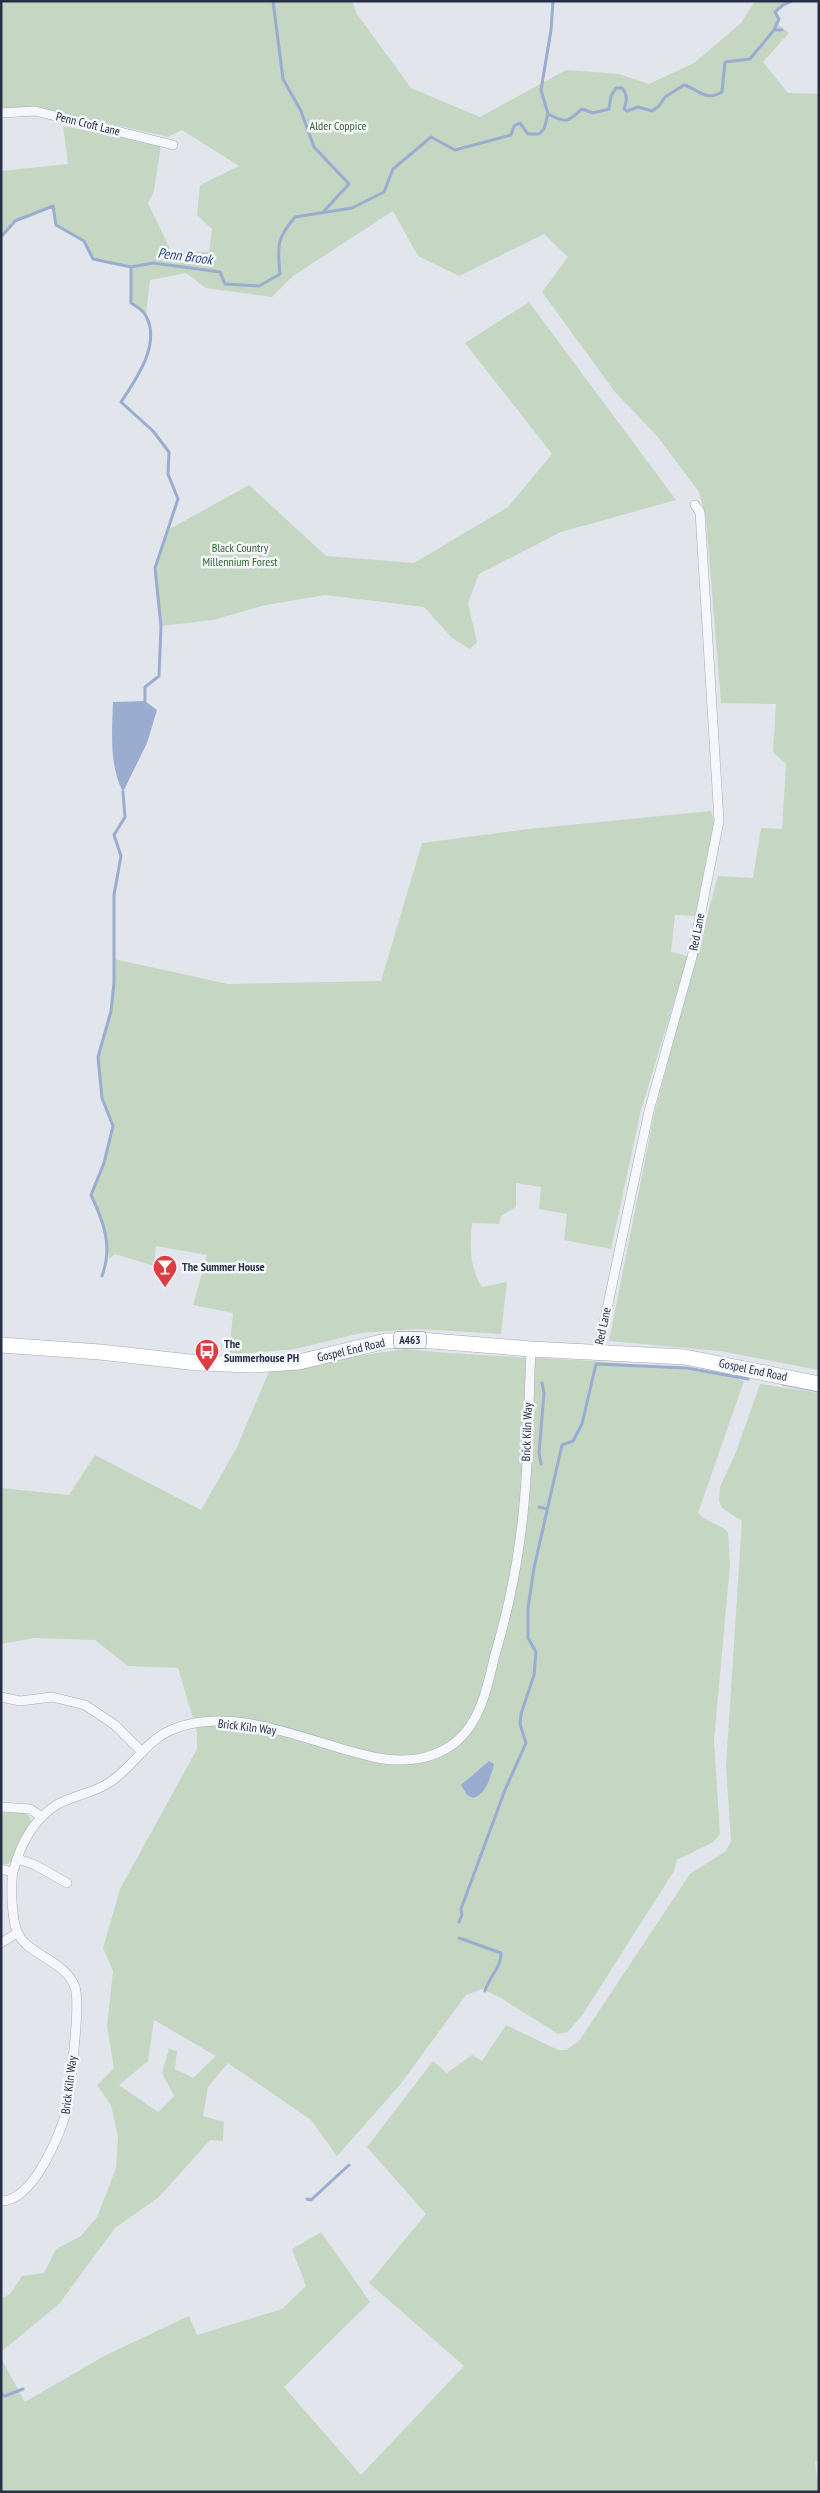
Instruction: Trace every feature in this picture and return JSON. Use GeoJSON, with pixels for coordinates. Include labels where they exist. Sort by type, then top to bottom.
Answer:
{"type":"FeatureCollection","features":[{"type":"Feature","properties":{"kind":"main road","name":"Gospel End Road"},"geometry":{"type":"LineString","coordinates":[[1,1346],[100,1352],[198,1363],[253,1365],[299,1362],[386,1341],[420,1340],[531,1349],[686,1357],[819,1384]]}},
{"type":"Feature","properties":{"kind":"street","name":"Penn Croft Lane"},"geometry":{"type":"LineString","coordinates":[[1,113],[35,111],[173,145]]}},
{"type":"Feature","properties":{"kind":"street","name":"Red Lane"},"geometry":{"type":"LineString","coordinates":[[598,1352],[649,1111],[692,957],[719,821],[700,512],[695,505]]}},
{"type":"Feature","properties":{"kind":"street","name":"Brick Kiln Way"},"geometry":{"type":"LineString","coordinates":[[1,2201],[8,2201],[24,2191],[38,2174],[64,2121],[68,2106],[76,2009],[76,1991],[69,1974],[51,1959],[28,1946],[17,1933],[13,1914],[13,1872],[26,1836],[42,1817],[57,1805],[107,1784],[127,1768],[141,1751],[173,1729],[189,1724],[211,1722],[235,1723],[295,1733],[315,1741],[374,1757],[404,1761],[432,1756],[458,1740],[476,1716],[490,1678],[513,1579],[524,1498],[531,1349]]}},
{"type":"Feature","properties":{"kind":"street"},"geometry":{"type":"LineString","coordinates":[[1,1698],[20,1701],[52,1697],[85,1705],[108,1719],[141,1751]]}},
{"type":"Feature","properties":{"kind":"street"},"geometry":{"type":"LineString","coordinates":[[1,1808],[30,1809],[42,1817]]}},
{"type":"Feature","properties":{"kind":"street"},"geometry":{"type":"LineString","coordinates":[[18,1859],[35,1865],[67,1882]]}},
{"type":"Feature","properties":{"kind":"street"},"geometry":{"type":"LineString","coordinates":[[1,1869],[13,1872]]}},
{"type":"Feature","properties":{"kind":"street"},"geometry":{"type":"LineString","coordinates":[[1,1943],[17,1933]]}},
{"type":"Feature","properties":{"kind":"green space","name":"Alder Coppice"},"geometry":{"type":"Polygon","coordinates":[[[1,1],[352,1],[357,14],[411,88],[480,117],[566,70],[619,74],[649,84],[694,63],[741,23],[755,1],[792,1],[783,5],[777,13],[778,24],[789,33],[763,62],[788,93],[819,94],[819,1370],[720,1351],[609,1341],[655,1110],[718,876],[753,878],[761,828],[782,829],[786,764],[773,752],[776,704],[721,703],[706,518],[699,492],[657,436],[615,392],[542,292],[568,257],[544,234],[459,276],[418,256],[393,211],[293,276],[272,297],[206,288],[186,273],[150,280],[146,314],[131,303],[131,267],[93,259],[84,241],[56,225],[52,206],[15,221],[1,237],[1,171],[68,164],[63,126],[161,145],[154,191],[148,203],[171,251],[209,252],[212,229],[197,215],[200,185],[239,166],[182,130],[168,137],[40,108],[1,109],[1,1]]]}},
{"type":"Feature","properties":{"kind":"green space","name":"Black Country Millennium Forest"},"geometry":{"type":"Polygon","coordinates":[[[529,302],[676,500],[561,532],[479,574],[468,603],[477,642],[470,649],[452,638],[424,607],[325,595],[266,605],[213,620],[161,626],[155,568],[166,531],[249,485],[326,556],[414,563],[508,507],[552,454],[465,343],[529,302]]]}},
{"type":"Feature","properties":{"kind":"green space"},"geometry":{"type":"Polygon","coordinates":[[[711,811],[714,822],[695,916],[675,915],[671,952],[688,956],[641,1110],[611,1249],[564,1240],[567,1214],[539,1209],[541,1187],[516,1183],[516,1207],[501,1216],[499,1224],[472,1223],[471,1256],[475,1272],[482,1287],[507,1282],[501,1334],[418,1329],[361,1333],[295,1349],[229,1355],[233,1313],[193,1305],[207,1255],[156,1246],[154,1266],[115,1254],[109,1259],[103,1219],[91,1195],[104,1163],[112,1126],[102,1098],[98,1057],[111,1011],[114,959],[228,984],[381,981],[422,843],[528,829],[711,811]]]}},
{"type":"Feature","properties":{"kind":"green space"},"geometry":{"type":"Polygon","coordinates":[[[405,1349],[620,1363],[697,1371],[744,1381],[698,1513],[728,1532],[730,1565],[714,1741],[720,1834],[713,1842],[677,1860],[674,1871],[583,2014],[568,2032],[558,2034],[501,1998],[482,1989],[466,1995],[399,2086],[337,2156],[311,2120],[228,2063],[208,2087],[203,2116],[224,2122],[223,2141],[210,2140],[159,2197],[115,2228],[59,2304],[1,2352],[1,2299],[10,2294],[22,2276],[44,2273],[56,2249],[81,2236],[97,2217],[116,2168],[118,2137],[111,2105],[97,2085],[114,2068],[107,2026],[113,1971],[103,1948],[120,1889],[197,1749],[197,1732],[178,1668],[128,1666],[95,1640],[35,1638],[1,1644],[1,1488],[69,1495],[95,1455],[201,1510],[237,1447],[270,1369],[405,1349]],[[154,2020],[148,2061],[119,2085],[158,2112],[174,2096],[162,2073],[169,2049],[177,2051],[175,2069],[193,2078],[216,2056],[154,2020]]]}},
{"type":"Feature","properties":{"kind":"green space"},"geometry":{"type":"Polygon","coordinates":[[[760,1384],[819,1393],[819,2461],[815,2461],[819,2492],[1,2492],[1,2358],[25,2402],[104,2356],[189,2316],[197,2335],[282,2309],[306,2286],[292,2249],[321,2232],[370,2302],[284,2387],[361,2475],[464,2366],[369,2283],[426,2214],[367,2147],[433,2061],[447,2073],[472,2055],[482,2061],[506,2025],[558,2050],[566,2050],[579,2041],[690,1874],[726,1851],[731,1841],[726,1766],[742,1521],[722,1508],[719,1500],[720,1487],[736,1452],[760,1384]]]}},
{"type":"Feature","properties":{"kind":"green space"},"geometry":{"type":"Polygon","coordinates":[[[1,1813],[24,1813],[29,1816],[31,1821],[12,1861],[8,1864],[1,1864],[1,1813]]]}},
{"type":"Feature","properties":{"kind":"water"},"geometry":{"type":"Polygon","coordinates":[[[145,701],[157,710],[147,743],[123,792],[113,760],[113,702],[145,701]]]}},
{"type":"Feature","properties":{"kind":"water"},"geometry":{"type":"Polygon","coordinates":[[[489,1761],[494,1764],[485,1789],[473,1798],[467,1795],[461,1785],[489,1761]]]}},
{"type":"Feature","properties":{"kind":"waterway"},"geometry":{"type":"LineString","coordinates":[[273,1],[283,79],[301,111],[314,147],[349,184],[324,211]]}},
{"type":"Feature","properties":{"kind":"waterway"},"geometry":{"type":"LineString","coordinates":[[548,114],[541,90],[551,30],[553,1]]}},
{"type":"Feature","properties":{"kind":"waterway","name":"Penn Brook"},"geometry":{"type":"LineString","coordinates":[[1,237],[15,221],[53,206],[56,225],[84,241],[93,259],[131,267],[153,263],[220,272],[225,284],[259,286],[280,274],[280,243],[285,231],[295,217],[352,208],[384,192],[393,169],[431,137],[455,150],[511,135],[514,126],[520,123],[528,134],[539,134],[544,129],[548,114],[566,120],[582,109],[593,113],[609,109],[611,96],[616,88],[622,88],[626,95],[624,109],[627,111],[638,107],[652,111],[659,106],[665,97],[684,85],[703,94],[716,95],[722,92],[725,62],[750,59],[774,30],[779,19],[775,12],[783,5],[792,1]]}},
{"type":"Feature","properties":{"kind":"waterway","name":"Penn Brook"},"geometry":{"type":"LineString","coordinates":[[774,30],[782,30]]}},
{"type":"Feature","properties":{"kind":"waterway"},"geometry":{"type":"LineString","coordinates":[[131,267],[131,303],[145,314],[150,327],[151,338],[140,372],[121,402],[153,431],[169,452],[168,474],[178,499],[155,568],[161,626],[159,676],[145,687],[145,701]]}},
{"type":"Feature","properties":{"kind":"waterway"},"geometry":{"type":"LineString","coordinates":[[102,1276],[107,1255],[106,1235],[91,1195],[104,1163],[113,1126],[102,1098],[98,1057],[111,1011],[114,983],[114,895],[121,856],[114,835],[125,817],[123,792]]}},
{"type":"Feature","properties":{"kind":"waterway"},"geometry":{"type":"LineString","coordinates":[[459,1922],[462,1915],[461,1909],[505,1790],[526,1743],[520,1724],[521,1714],[534,1675],[536,1652],[528,1638],[528,1608],[534,1568],[562,1445],[573,1441],[582,1424],[596,1364],[687,1368],[748,1379]]}},
{"type":"Feature","properties":{"kind":"waterway"},"geometry":{"type":"LineString","coordinates":[[541,1464],[539,1453],[544,1393],[542,1383]]}},
{"type":"Feature","properties":{"kind":"waterway"},"geometry":{"type":"LineString","coordinates":[[783,1384],[819,1391]]}},
{"type":"Feature","properties":{"kind":"waterway"},"geometry":{"type":"LineString","coordinates":[[539,1507],[547,1509]]}},
{"type":"Feature","properties":{"kind":"waterway"},"geometry":{"type":"LineString","coordinates":[[459,1938],[501,1953],[497,1968],[485,1991]]}},
{"type":"Feature","properties":{"kind":"waterway"},"geometry":{"type":"LineString","coordinates":[[307,2199],[311,2200],[349,2165]]}},
{"type":"Feature","properties":{"kind":"waterway"},"geometry":{"type":"LineString","coordinates":[[1,2394],[5,2396],[23,2389]]}},
{"type":"Feature","properties":{"kind":"place","name":"The Summer House"},"geometry":{"type":"Point","coordinates":[165,1288]}},
{"type":"Feature","properties":{"kind":"place","name":"The Summerhouse PH"},"geometry":{"type":"Point","coordinates":[207,1372]}}]}
